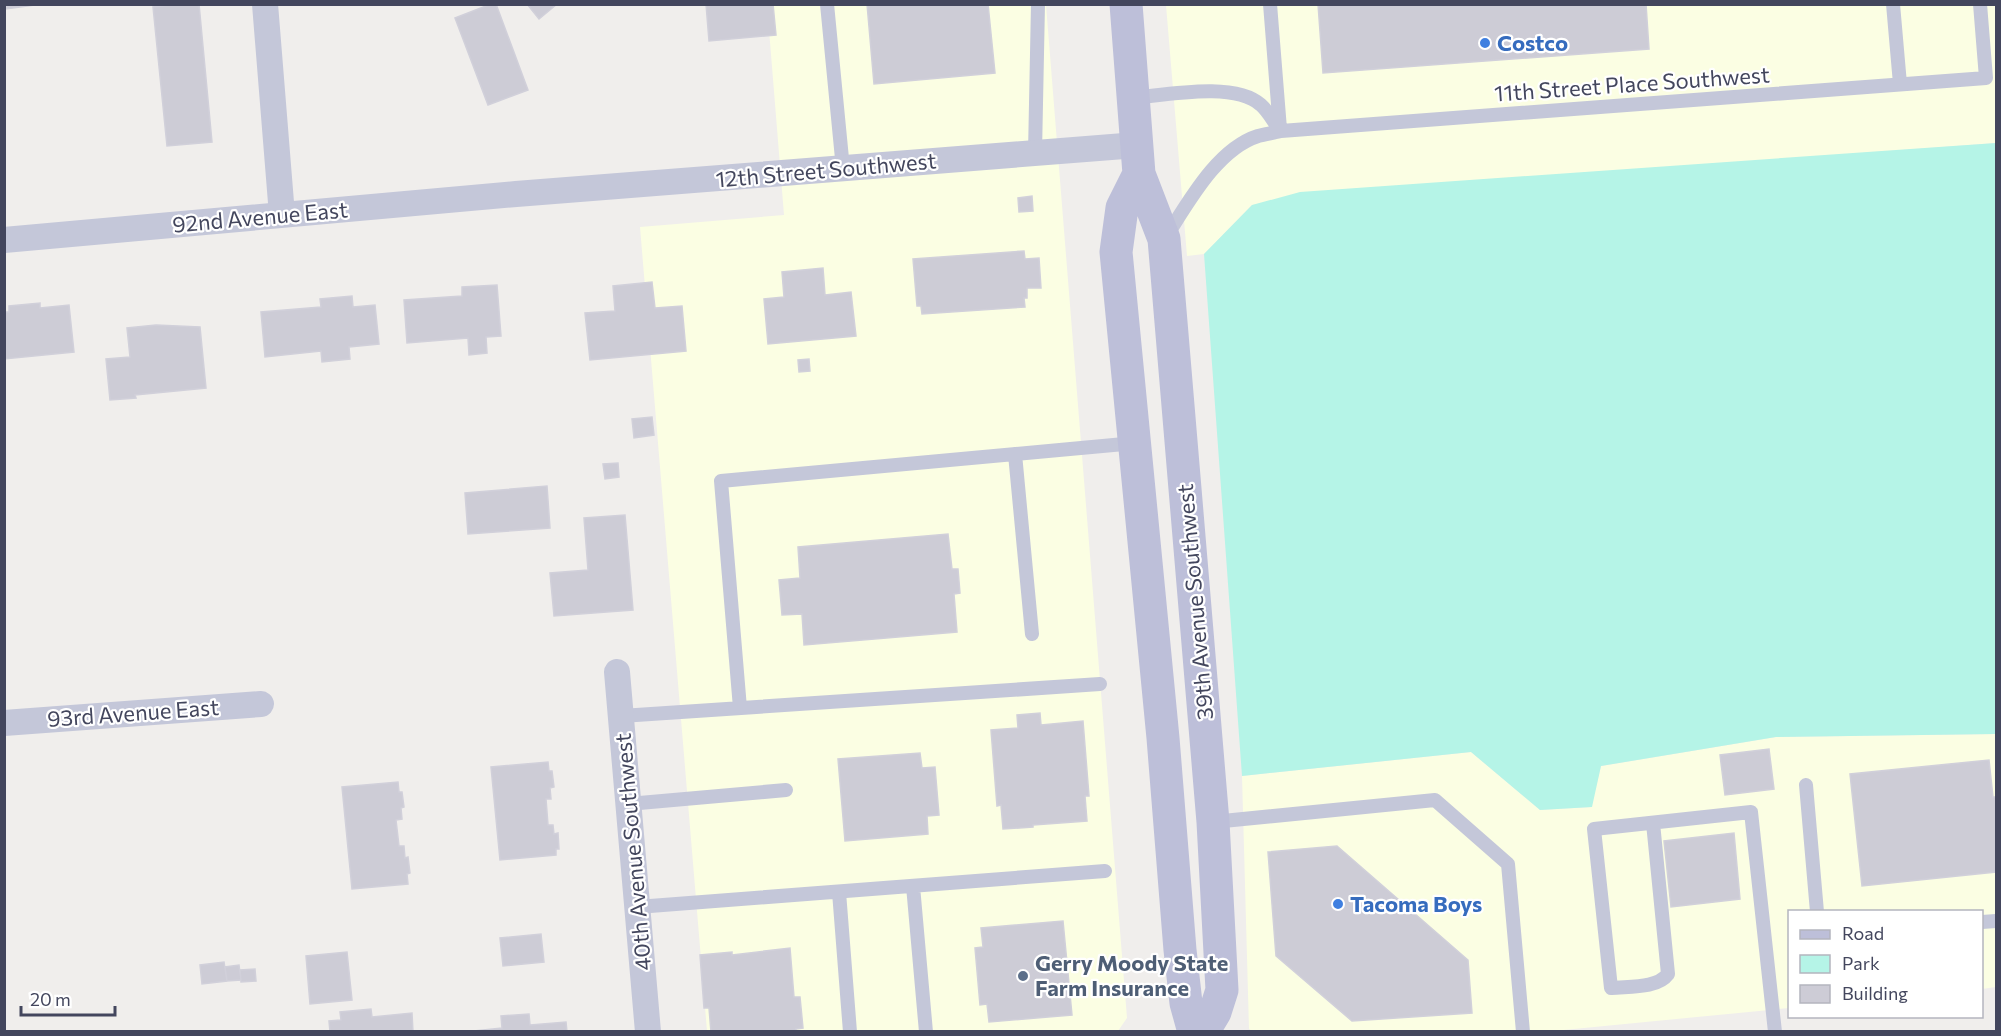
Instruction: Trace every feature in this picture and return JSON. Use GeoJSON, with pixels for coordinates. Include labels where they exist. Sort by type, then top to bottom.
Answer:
{"type":"FeatureCollection","features":[{"type":"Feature","properties":{"kind":"main road","name":"39th Avenue Southwest"},"geometry":{"type":"LineString","coordinates":[[1126,4],[1138,159],[1164,239],[1214,822],[1222,990],[1215,1012],[1203,1032]]}},
{"type":"Feature","properties":{"kind":"main road","name":"39th Avenue Southwest"},"geometry":{"type":"LineString","coordinates":[[1138,159],[1122,208],[1116,252],[1164,738],[1181,961],[1186,1003],[1194,1032]]}},
{"type":"Feature","properties":{"kind":"street"},"geometry":{"type":"LineString","coordinates":[[265,4],[282,215]]}},
{"type":"Feature","properties":{"kind":"street","name":"12th Street Southwest"},"geometry":{"type":"LineString","coordinates":[[516,194],[1035,153],[1138,159]]}},
{"type":"Feature","properties":{"kind":"street","name":"92nd Avenue East"},"geometry":{"type":"LineString","coordinates":[[4,240],[516,194]]}},
{"type":"Feature","properties":{"kind":"street","name":"40th Avenue Southwest"},"geometry":{"type":"LineString","coordinates":[[617,672],[648,1032]]}},
{"type":"Feature","properties":{"kind":"street","name":"93rd Avenue East"},"geometry":{"type":"LineString","coordinates":[[4,723],[261,704]]}},
{"type":"Feature","properties":{"kind":"lane"},"geometry":{"type":"LineString","coordinates":[[827,4],[843,169]]}},
{"type":"Feature","properties":{"kind":"lane"},"geometry":{"type":"LineString","coordinates":[[1035,153],[1038,4]]}},
{"type":"Feature","properties":{"kind":"lane"},"geometry":{"type":"LineString","coordinates":[[1270,4],[1281,131]]}},
{"type":"Feature","properties":{"kind":"lane"},"geometry":{"type":"LineString","coordinates":[[1893,4],[1900,84]]}},
{"type":"Feature","properties":{"kind":"lane","name":"11th Street Place Southwest"},"geometry":{"type":"LineString","coordinates":[[1164,239],[1217,164],[1236,148],[1256,136],[1281,131],[1986,78],[1980,4]]}},
{"type":"Feature","properties":{"kind":"lane"},"geometry":{"type":"LineString","coordinates":[[1133,98],[1216,92],[1248,97],[1262,105],[1281,131]]}},
{"type":"Feature","properties":{"kind":"lane"},"geometry":{"type":"LineString","coordinates":[[740,708],[721,481],[1135,443]]}},
{"type":"Feature","properties":{"kind":"lane"},"geometry":{"type":"LineString","coordinates":[[1015,454],[1032,633]]}},
{"type":"Feature","properties":{"kind":"lane"},"geometry":{"type":"LineString","coordinates":[[621,716],[1100,684]]}},
{"type":"Feature","properties":{"kind":"lane"},"geometry":{"type":"LineString","coordinates":[[1806,785],[1817,910]]}},
{"type":"Feature","properties":{"kind":"lane"},"geometry":{"type":"LineString","coordinates":[[628,804],[786,790]]}},
{"type":"Feature","properties":{"kind":"lane"},"geometry":{"type":"LineString","coordinates":[[1214,822],[1434,800],[1508,864],[1523,1032]]}},
{"type":"Feature","properties":{"kind":"lane"},"geometry":{"type":"LineString","coordinates":[[1653,823],[1668,974],[1656,983],[1611,988],[1594,829],[1751,812],[1775,1032]]}},
{"type":"Feature","properties":{"kind":"lane"},"geometry":{"type":"LineString","coordinates":[[637,907],[1105,870]]}},
{"type":"Feature","properties":{"kind":"lane"},"geometry":{"type":"LineString","coordinates":[[913,886],[926,1032]]}},
{"type":"Feature","properties":{"kind":"lane"},"geometry":{"type":"LineString","coordinates":[[838,892],[849,1032]]}},
{"type":"Feature","properties":{"kind":"shaded area"},"geometry":{"type":"Polygon","coordinates":[[[767,5],[1046,5],[1127,1018],[1118,1031],[707,1031],[640,227],[784,215],[767,5]]]}},
{"type":"Feature","properties":{"kind":"shaded area"},"geometry":{"type":"Polygon","coordinates":[[[1166,5],[1996,5],[1996,143],[1608,172],[1252,205],[1204,254],[1187,256],[1166,5]]]}},
{"type":"Feature","properties":{"kind":"shaded area"},"geometry":{"type":"Polygon","coordinates":[[[1996,734],[1996,987],[1983,989],[1983,910],[1788,910],[1788,1008],[1543,1032],[1252,1031],[1249,1029],[1242,776],[1471,752],[1540,810],[1591,807],[1601,766],[1776,737],[1996,734]]]}},
{"type":"Feature","properties":{"kind":"green space"},"geometry":{"type":"Polygon","coordinates":[[[1996,143],[1996,734],[1776,737],[1601,766],[1592,807],[1540,810],[1471,752],[1242,776],[1204,254],[1252,205],[1300,192],[1996,143]]]}},
{"type":"Feature","properties":{"kind":"building"},"geometry":{"type":"Polygon","coordinates":[[[6,4],[42,4],[6,9],[6,4]]]}},
{"type":"Feature","properties":{"kind":"building"},"geometry":{"type":"Polygon","coordinates":[[[199,4],[212,142],[167,146],[153,7],[199,4]]]}},
{"type":"Feature","properties":{"kind":"building"},"geometry":{"type":"Polygon","coordinates":[[[496,4],[528,90],[488,105],[455,18],[496,4]]]}},
{"type":"Feature","properties":{"kind":"building"},"geometry":{"type":"Polygon","coordinates":[[[527,4],[557,4],[539,19],[527,4]]]}},
{"type":"Feature","properties":{"kind":"building"},"geometry":{"type":"Polygon","coordinates":[[[706,4],[773,4],[776,35],[709,41],[706,4]]]}},
{"type":"Feature","properties":{"kind":"building"},"geometry":{"type":"Polygon","coordinates":[[[867,4],[988,4],[995,73],[874,84],[867,4]]]}},
{"type":"Feature","properties":{"kind":"building","name":"Costco"},"geometry":{"type":"Polygon","coordinates":[[[1318,4],[1646,4],[1649,49],[1323,73],[1318,4]]]}},
{"type":"Feature","properties":{"kind":"building"},"geometry":{"type":"Polygon","coordinates":[[[1032,196],[1033,211],[1019,212],[1018,198],[1032,196]]]}},
{"type":"Feature","properties":{"kind":"building"},"geometry":{"type":"Polygon","coordinates":[[[1024,251],[1025,259],[1039,258],[1041,288],[1027,288],[1027,298],[1024,298],[1025,307],[922,314],[921,306],[917,306],[913,259],[1024,251]]]}},
{"type":"Feature","properties":{"kind":"building"},"geometry":{"type":"Polygon","coordinates":[[[823,268],[825,295],[851,292],[856,336],[768,344],[764,299],[784,297],[782,272],[823,268]]]}},
{"type":"Feature","properties":{"kind":"building"},"geometry":{"type":"Polygon","coordinates":[[[652,282],[655,308],[682,306],[686,351],[590,360],[585,313],[615,311],[613,286],[652,282]]]}},
{"type":"Feature","properties":{"kind":"building"},"geometry":{"type":"Polygon","coordinates":[[[497,285],[501,336],[486,337],[487,353],[469,355],[468,338],[407,343],[404,300],[462,296],[462,287],[497,285]]]}},
{"type":"Feature","properties":{"kind":"building"},"geometry":{"type":"Polygon","coordinates":[[[352,296],[353,307],[375,305],[379,344],[349,347],[350,359],[322,362],[321,351],[265,357],[261,312],[321,307],[320,299],[352,296]]]}},
{"type":"Feature","properties":{"kind":"building"},"geometry":{"type":"Polygon","coordinates":[[[40,303],[40,308],[69,305],[74,352],[4,359],[4,312],[9,312],[9,306],[40,303]]]}},
{"type":"Feature","properties":{"kind":"building"},"geometry":{"type":"Polygon","coordinates":[[[156,325],[200,327],[206,388],[135,395],[136,398],[110,400],[106,359],[130,357],[127,328],[156,325]]]}},
{"type":"Feature","properties":{"kind":"building"},"geometry":{"type":"Polygon","coordinates":[[[809,359],[810,371],[799,372],[798,360],[809,359]]]}},
{"type":"Feature","properties":{"kind":"building"},"geometry":{"type":"Polygon","coordinates":[[[652,417],[654,435],[634,438],[632,419],[652,417]]]}},
{"type":"Feature","properties":{"kind":"building"},"geometry":{"type":"Polygon","coordinates":[[[618,463],[619,477],[605,479],[603,464],[618,463]]]}},
{"type":"Feature","properties":{"kind":"building"},"geometry":{"type":"Polygon","coordinates":[[[547,486],[550,528],[468,534],[465,493],[547,486]]]}},
{"type":"Feature","properties":{"kind":"building"},"geometry":{"type":"Polygon","coordinates":[[[625,515],[633,610],[554,616],[550,573],[588,570],[584,518],[625,515]]]}},
{"type":"Feature","properties":{"kind":"building"},"geometry":{"type":"Polygon","coordinates":[[[948,534],[952,569],[958,569],[960,593],[954,594],[957,632],[804,645],[802,614],[782,615],[779,580],[800,578],[798,547],[948,534]]]}},
{"type":"Feature","properties":{"kind":"building"},"geometry":{"type":"Polygon","coordinates":[[[1040,713],[1041,725],[1083,721],[1089,796],[1085,796],[1087,821],[1003,829],[1001,805],[997,806],[991,730],[1018,728],[1017,715],[1040,713]]]}},
{"type":"Feature","properties":{"kind":"building"},"geometry":{"type":"Polygon","coordinates":[[[1769,749],[1774,789],[1725,795],[1720,755],[1769,749]]]}},
{"type":"Feature","properties":{"kind":"building"},"geometry":{"type":"Polygon","coordinates":[[[920,753],[922,768],[935,767],[939,815],[927,816],[928,834],[845,841],[838,759],[920,753]]]}},
{"type":"Feature","properties":{"kind":"building"},"geometry":{"type":"Polygon","coordinates":[[[1989,760],[1993,797],[1996,797],[1996,872],[1862,886],[1850,774],[1989,760]]]}},
{"type":"Feature","properties":{"kind":"building"},"geometry":{"type":"Polygon","coordinates":[[[548,762],[554,787],[550,788],[551,799],[546,799],[548,825],[553,825],[554,834],[558,833],[559,849],[556,849],[556,855],[500,860],[491,767],[548,762]]]}},
{"type":"Feature","properties":{"kind":"building"},"geometry":{"type":"Polygon","coordinates":[[[398,782],[404,807],[401,808],[402,819],[396,820],[399,846],[404,846],[405,858],[408,857],[410,873],[407,874],[408,884],[352,889],[342,787],[398,782]]]}},
{"type":"Feature","properties":{"kind":"building"},"geometry":{"type":"Polygon","coordinates":[[[1734,833],[1740,899],[1671,907],[1664,841],[1734,833]]]}},
{"type":"Feature","properties":{"kind":"building","name":"Tacoma Boys"},"geometry":{"type":"Polygon","coordinates":[[[1337,846],[1468,960],[1472,1013],[1352,1021],[1276,956],[1268,852],[1337,846]]]}},
{"type":"Feature","properties":{"kind":"building","name":"Gerry Moody State Farm Insurance"},"geometry":{"type":"Polygon","coordinates":[[[1063,921],[1072,1015],[989,1022],[987,1004],[980,1005],[975,948],[983,947],[981,928],[1063,921]]]}},
{"type":"Feature","properties":{"kind":"building"},"geometry":{"type":"Polygon","coordinates":[[[541,934],[544,962],[503,966],[500,938],[541,934]]]}},
{"type":"Feature","properties":{"kind":"building"},"geometry":{"type":"Polygon","coordinates":[[[790,948],[794,997],[800,997],[803,1028],[796,1029],[796,1032],[711,1032],[709,1008],[704,1008],[700,955],[732,952],[732,955],[790,948]]]}},
{"type":"Feature","properties":{"kind":"building"},"geometry":{"type":"Polygon","coordinates":[[[347,952],[352,1000],[310,1004],[306,956],[347,952]]]}},
{"type":"Feature","properties":{"kind":"building"},"geometry":{"type":"Polygon","coordinates":[[[224,962],[227,981],[202,984],[200,965],[224,962]]]}},
{"type":"Feature","properties":{"kind":"building"},"geometry":{"type":"Polygon","coordinates":[[[239,965],[241,980],[227,981],[225,967],[239,965]]]}},
{"type":"Feature","properties":{"kind":"building"},"geometry":{"type":"Polygon","coordinates":[[[255,969],[256,981],[241,982],[240,970],[255,969]]]}},
{"type":"Feature","properties":{"kind":"building"},"geometry":{"type":"Polygon","coordinates":[[[371,1009],[372,1017],[412,1013],[413,1032],[330,1032],[329,1021],[341,1020],[340,1012],[371,1009]]]}},
{"type":"Feature","properties":{"kind":"building"},"geometry":{"type":"Polygon","coordinates":[[[529,1014],[530,1025],[566,1022],[567,1032],[464,1032],[502,1028],[501,1016],[529,1014]]]}},
{"type":"Feature","properties":{"kind":"place","name":"Costco"},"geometry":{"type":"Point","coordinates":[1485,43]}},
{"type":"Feature","properties":{"kind":"place","name":"Tacoma Boys"},"geometry":{"type":"Point","coordinates":[1338,904]}},
{"type":"Feature","properties":{"kind":"place","name":"Gerry Moody State Farm Insurance"},"geometry":{"type":"Point","coordinates":[1023,976]}}]}
